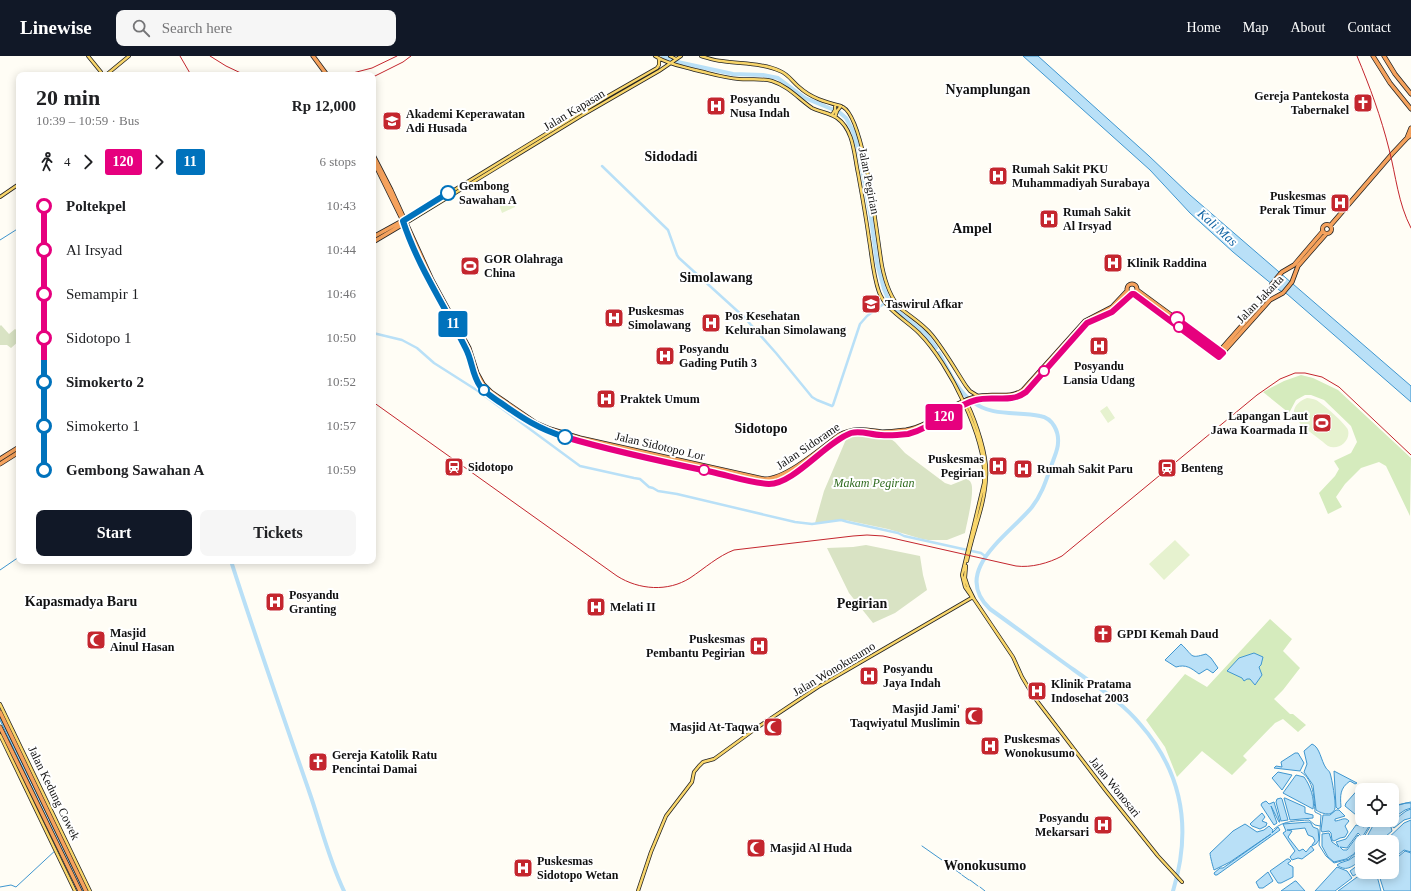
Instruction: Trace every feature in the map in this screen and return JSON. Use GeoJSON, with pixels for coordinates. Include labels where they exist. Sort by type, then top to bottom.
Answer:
{"type":"FeatureCollection","features":[{"type":"Feature","properties":{"kind":"highway"},"geometry":{"type":"LineString","coordinates":[[315,56],[326,72]]}},
{"type":"Feature","properties":{"kind":"highway"},"geometry":{"type":"LineString","coordinates":[[1373,56],[1390,83],[1411,109]]}},
{"type":"Feature","properties":{"kind":"highway"},"geometry":{"type":"LineString","coordinates":[[1384,56],[1395,74],[1411,94]]}},
{"type":"Feature","properties":{"kind":"highway"},"geometry":{"type":"LineString","coordinates":[[1330,226],[1324,226],[1322,229],[1328,234],[1331,231],[1330,226],[1409,136],[1411,128]]}},
{"type":"Feature","properties":{"kind":"highway"},"geometry":{"type":"LineString","coordinates":[[376,160],[427,276],[467,349],[476,379],[480,386],[488,394],[517,415],[543,428]]}},
{"type":"Feature","properties":{"kind":"highway"},"geometry":{"type":"LineString","coordinates":[[376,166],[432,280],[469,348],[480,380],[491,392],[543,428]]}},
{"type":"Feature","properties":{"kind":"highway"},"geometry":{"type":"LineString","coordinates":[[376,240],[396,229],[404,222]]}},
{"type":"Feature","properties":{"kind":"highway"},"geometry":{"type":"LineString","coordinates":[[376,236],[404,222]]}},
{"type":"Feature","properties":{"kind":"highway"},"geometry":{"type":"LineString","coordinates":[[396,229],[402,229],[407,232]]}},
{"type":"Feature","properties":{"kind":"highway","name":"Jalan Jakarta"},"geometry":{"type":"LineString","coordinates":[[1221,352],[1267,297],[1272,284],[1282,272],[1293,266],[1324,232]]}},
{"type":"Feature","properties":{"kind":"highway","name":"Jalan Jakarta"},"geometry":{"type":"LineString","coordinates":[[1147,304],[1218,356],[1270,300],[1283,293],[1293,280],[1298,266],[1324,232]]}},
{"type":"Feature","properties":{"kind":"highway"},"geometry":{"type":"LineString","coordinates":[[968,401],[978,396],[1012,396],[1019,393],[1085,321],[1112,308],[1127,292],[1128,286],[1131,284],[1136,286],[1137,290],[1221,352]]}},
{"type":"Feature","properties":{"kind":"highway"},"geometry":{"type":"LineString","coordinates":[[968,401],[985,398],[1012,399],[1020,396],[1026,392],[1087,323],[1112,312],[1137,290]]}},
{"type":"Feature","properties":{"kind":"highway"},"geometry":{"type":"LineString","coordinates":[[1127,292],[1133,294],[1147,304],[1150,300]]}},
{"type":"Feature","properties":{"kind":"highway","name":"Jalan Sidorame"},"geometry":{"type":"LineString","coordinates":[[771,484],[787,477],[846,431],[856,429],[893,432],[909,430],[927,423],[968,401]]}},
{"type":"Feature","properties":{"kind":"highway","name":"Jalan Sidotopo Lor"},"geometry":{"type":"LineString","coordinates":[[543,428],[715,469],[764,479],[773,479]]}},
{"type":"Feature","properties":{"kind":"highway","name":"Jalan Sidotopo Lor"},"geometry":{"type":"LineString","coordinates":[[543,428],[597,446],[771,484]]}},
{"type":"Feature","properties":{"kind":"highway"},"geometry":{"type":"LineString","coordinates":[[0,459],[16,449]]}},
{"type":"Feature","properties":{"kind":"highway"},"geometry":{"type":"LineString","coordinates":[[0,464],[16,454]]}},
{"type":"Feature","properties":{"kind":"highway","name":"Jalan Sidorame"},"geometry":{"type":"LineString","coordinates":[[773,479],[795,470]]}},
{"type":"Feature","properties":{"kind":"highway","name":"Jalan Kedung Cowek"},"geometry":{"type":"LineString","coordinates":[[0,712],[2,719],[58,828],[86,891]]}},
{"type":"Feature","properties":{"kind":"highway","name":"Jalan Kedung Cowek"},"geometry":{"type":"LineString","coordinates":[[0,726],[47,830],[80,891]]}},
{"type":"Feature","properties":{"kind":"main road"},"geometry":{"type":"LineString","coordinates":[[88,56],[100,72]]}},
{"type":"Feature","properties":{"kind":"main road"},"geometry":{"type":"LineString","coordinates":[[110,72],[128,56]]}},
{"type":"Feature","properties":{"kind":"main road"},"geometry":{"type":"LineString","coordinates":[[655,56],[659,59],[675,59]]}},
{"type":"Feature","properties":{"kind":"main road"},"geometry":{"type":"LineString","coordinates":[[670,56],[730,78],[772,81],[787,88],[814,109],[834,115],[836,109],[835,105]]}},
{"type":"Feature","properties":{"kind":"main road"},"geometry":{"type":"LineString","coordinates":[[701,56],[723,62],[763,66],[779,70],[812,96],[826,103],[842,106],[849,111],[855,123],[864,155],[882,266],[890,292],[894,300],[901,308],[933,336],[966,386],[970,391],[978,396]]}},
{"type":"Feature","properties":{"kind":"main road","name":"Jalan Kapasan"},"geometry":{"type":"LineString","coordinates":[[404,222],[608,96],[657,68],[659,65],[659,59]]}},
{"type":"Feature","properties":{"kind":"main road","name":"Jalan Kapasan"},"geometry":{"type":"LineString","coordinates":[[404,222],[675,59]]}},
{"type":"Feature","properties":{"kind":"main road"},"geometry":{"type":"LineString","coordinates":[[836,109],[842,106]]}},
{"type":"Feature","properties":{"kind":"main road","name":"Jalan Pegirian"},"geometry":{"type":"LineString","coordinates":[[834,115],[844,125],[853,144],[868,226],[872,264],[880,293],[886,302],[918,332],[934,351],[968,401],[984,471],[984,483],[964,572]]}},
{"type":"Feature","properties":{"kind":"main road"},"geometry":{"type":"LineString","coordinates":[[0,197],[16,186]]}},
{"type":"Feature","properties":{"kind":"main road","name":"Jalan Wonosari"},"geometry":{"type":"LineString","coordinates":[[964,572],[962,577],[964,584],[1005,644],[1022,677],[1043,710],[1106,791],[1174,875],[1182,882]]}},
{"type":"Feature","properties":{"kind":"main road","name":"Jalan Wonokusumo"},"geometry":{"type":"LineString","coordinates":[[638,891],[651,852],[668,813],[692,782],[696,769],[703,762],[709,761],[818,687],[973,597]]}},
{"type":"Feature","properties":{"kind":"main road","name":"Jalan Kedung Cowek"},"geometry":{"type":"LineString","coordinates":[[0,704],[58,828],[90,891]]}},
{"type":"Feature","properties":{"kind":"main road","name":"Jalan Kedung Cowek"},"geometry":{"type":"LineString","coordinates":[[0,735],[47,830]]}},
{"type":"Feature","properties":{"kind":"main road","name":"Jalan Kedung Cowek"},"geometry":{"type":"LineString","coordinates":[[57,849],[75,891]]}},
{"type":"Feature","properties":{"kind":"green space"},"geometry":{"type":"Polygon","coordinates":[[[512,200],[515,207],[502,213],[499,205],[512,200]]]}},
{"type":"Feature","properties":{"kind":"green space"},"geometry":{"type":"Polygon","coordinates":[[[1,325],[9,334],[16,330],[16,344],[11,348],[7,345],[0,345],[1,325]]]}},
{"type":"Feature","properties":{"kind":"green space"},"geometry":{"type":"Polygon","coordinates":[[[1301,375],[1313,378],[1338,390],[1411,458],[1410,516],[1386,466],[1379,462],[1361,468],[1345,484],[1336,497],[1342,507],[1328,514],[1319,493],[1335,476],[1339,469],[1334,461],[1351,453],[1357,442],[1351,426],[1324,400],[1311,395],[1305,395],[1296,400],[1289,413],[1263,392],[1284,381],[1301,375]]]}},
{"type":"Feature","properties":{"kind":"green space","name":"Lapangan Laut Jawa Koarmada II"},"geometry":{"type":"Polygon","coordinates":[[[1307,398],[1319,402],[1347,427],[1348,438],[1343,444],[1336,447],[1328,446],[1299,423],[1295,416],[1294,409],[1301,401],[1307,398]]]}},
{"type":"Feature","properties":{"kind":"green space"},"geometry":{"type":"Polygon","coordinates":[[[1107,406],[1115,418],[1108,423],[1100,411],[1107,406]]]}},
{"type":"Feature","properties":{"kind":"green space","name":"Makam Pegirian"},"geometry":{"type":"Polygon","coordinates":[[[862,434],[872,438],[888,437],[905,453],[945,483],[951,485],[966,479],[970,481],[972,492],[965,533],[947,540],[928,540],[888,529],[845,520],[815,523],[824,491],[847,437],[862,434]]]}},
{"type":"Feature","properties":{"kind":"green space"},"geometry":{"type":"Polygon","coordinates":[[[1175,540],[1190,555],[1164,580],[1149,564],[1175,540]]]}},
{"type":"Feature","properties":{"kind":"green space"},"geometry":{"type":"Polygon","coordinates":[[[866,545],[920,556],[927,590],[895,613],[873,623],[849,593],[827,548],[866,545]]]}},
{"type":"Feature","properties":{"kind":"green space"},"geometry":{"type":"Polygon","coordinates":[[[1270,619],[1292,639],[1283,651],[1300,668],[1274,699],[1290,714],[1293,714],[1306,725],[1298,732],[1283,719],[1275,723],[1243,756],[1247,760],[1232,775],[1202,751],[1177,777],[1165,747],[1146,720],[1185,674],[1207,687],[1270,619]]]}},
{"type":"Feature","properties":{"kind":"water","name":"Kali Mas"},"geometry":{"type":"Polygon","coordinates":[[[1023,56],[1038,56],[1190,195],[1411,386],[1411,402],[1287,294],[1279,290],[1233,252],[1190,213],[1150,170],[1023,56]]]}},
{"type":"Feature","properties":{"kind":"water"},"geometry":{"type":"Polygon","coordinates":[[[1181,644],[1190,654],[1194,656],[1206,654],[1218,668],[1213,673],[1207,669],[1199,674],[1188,667],[1176,667],[1165,660],[1181,644]]]}},
{"type":"Feature","properties":{"kind":"water"},"geometry":{"type":"Polygon","coordinates":[[[1254,653],[1263,657],[1259,667],[1262,675],[1255,685],[1250,679],[1244,681],[1242,678],[1227,671],[1239,658],[1254,653]]]}},
{"type":"Feature","properties":{"kind":"water"},"geometry":{"type":"Polygon","coordinates":[[[0,717],[84,891],[81,891],[0,720],[0,717]]]}},
{"type":"Feature","properties":{"kind":"water"},"geometry":{"type":"Polygon","coordinates":[[[1312,744],[1317,748],[1324,765],[1331,776],[1334,790],[1335,808],[1330,814],[1321,813],[1316,810],[1313,785],[1304,772],[1307,764],[1304,751],[1312,744]]]}},
{"type":"Feature","properties":{"kind":"water"},"geometry":{"type":"Polygon","coordinates":[[[1295,753],[1298,753],[1304,763],[1300,771],[1274,768],[1276,766],[1282,767],[1281,762],[1295,753]]]}},
{"type":"Feature","properties":{"kind":"water"},"geometry":{"type":"Polygon","coordinates":[[[1334,771],[1357,783],[1355,784],[1350,781],[1344,786],[1341,795],[1341,807],[1338,809],[1336,807],[1334,771]]]}},
{"type":"Feature","properties":{"kind":"water"},"geometry":{"type":"Polygon","coordinates":[[[1278,772],[1292,775],[1282,790],[1272,778],[1278,772]]]}},
{"type":"Feature","properties":{"kind":"water"},"geometry":{"type":"Polygon","coordinates":[[[1296,775],[1304,777],[1312,792],[1313,809],[1283,793],[1296,775]]]}},
{"type":"Feature","properties":{"kind":"water"},"geometry":{"type":"Polygon","coordinates":[[[1355,793],[1355,814],[1345,806],[1355,793]]]}},
{"type":"Feature","properties":{"kind":"water"},"geometry":{"type":"Polygon","coordinates":[[[1281,798],[1288,820],[1281,821],[1276,802],[1277,799],[1281,798]]]}},
{"type":"Feature","properties":{"kind":"water"},"geometry":{"type":"Polygon","coordinates":[[[1284,798],[1305,807],[1305,813],[1313,815],[1313,818],[1290,820],[1284,798]]]}},
{"type":"Feature","properties":{"kind":"water"},"geometry":{"type":"Polygon","coordinates":[[[1266,801],[1269,804],[1274,802],[1280,822],[1271,806],[1277,823],[1274,825],[1261,805],[1266,801]]]}},
{"type":"Feature","properties":{"kind":"water"},"geometry":{"type":"Polygon","coordinates":[[[1411,803],[1411,808],[1399,814],[1399,805],[1411,803]]]}},
{"type":"Feature","properties":{"kind":"water"},"geometry":{"type":"Polygon","coordinates":[[[1411,809],[1411,818],[1404,820],[1399,824],[1399,816],[1411,809]]]}},
{"type":"Feature","properties":{"kind":"water"},"geometry":{"type":"Polygon","coordinates":[[[1336,810],[1339,810],[1345,816],[1335,819],[1335,821],[1344,819],[1349,821],[1345,826],[1348,832],[1345,837],[1334,841],[1332,840],[1331,833],[1329,831],[1322,832],[1321,830],[1323,815],[1330,815],[1336,810]]]}},
{"type":"Feature","properties":{"kind":"water"},"geometry":{"type":"Polygon","coordinates":[[[1262,813],[1265,817],[1262,821],[1267,823],[1266,826],[1260,829],[1252,826],[1250,824],[1262,813]]]}},
{"type":"Feature","properties":{"kind":"water"},"geometry":{"type":"Polygon","coordinates":[[[1411,820],[1411,852],[1404,850],[1399,854],[1399,835],[1391,835],[1404,823],[1411,820]]]}},
{"type":"Feature","properties":{"kind":"water"},"geometry":{"type":"Polygon","coordinates":[[[1309,822],[1313,827],[1318,829],[1319,840],[1312,846],[1315,841],[1313,837],[1308,835],[1305,828],[1287,830],[1292,831],[1288,837],[1299,851],[1303,849],[1306,852],[1311,846],[1314,850],[1302,859],[1298,858],[1292,860],[1290,857],[1295,851],[1283,833],[1286,831],[1283,824],[1309,822]]]}},
{"type":"Feature","properties":{"kind":"water"},"geometry":{"type":"Polygon","coordinates":[[[1245,824],[1257,832],[1264,830],[1269,826],[1273,830],[1272,833],[1278,827],[1280,830],[1215,875],[1214,873],[1220,868],[1223,868],[1271,834],[1230,862],[1214,870],[1210,853],[1233,831],[1245,824]]]}},
{"type":"Feature","properties":{"kind":"water"},"geometry":{"type":"Polygon","coordinates":[[[1355,826],[1369,827],[1364,835],[1360,835],[1358,833],[1355,835],[1347,848],[1340,847],[1343,850],[1347,850],[1355,839],[1354,854],[1346,859],[1334,862],[1328,857],[1322,846],[1322,834],[1329,833],[1332,842],[1339,847],[1336,842],[1346,839],[1355,826]]]}},
{"type":"Feature","properties":{"kind":"water"},"geometry":{"type":"Polygon","coordinates":[[[1372,827],[1391,827],[1392,831],[1387,835],[1368,835],[1372,827]]]}},
{"type":"Feature","properties":{"kind":"water"},"geometry":{"type":"Polygon","coordinates":[[[1405,851],[1411,853],[1411,891],[1384,891],[1380,879],[1399,879],[1399,856],[1405,851]]]}},
{"type":"Feature","properties":{"kind":"water"},"geometry":{"type":"Polygon","coordinates":[[[1355,856],[1355,864],[1347,868],[1337,865],[1340,863],[1355,856]]]}},
{"type":"Feature","properties":{"kind":"water"},"geometry":{"type":"Polygon","coordinates":[[[1289,859],[1291,861],[1288,864],[1293,867],[1293,877],[1278,883],[1270,871],[1289,859]]]}},
{"type":"Feature","properties":{"kind":"water"},"geometry":{"type":"Polygon","coordinates":[[[1337,867],[1347,871],[1352,878],[1335,891],[1315,891],[1337,867]]]}},
{"type":"Feature","properties":{"kind":"water"},"geometry":{"type":"Polygon","coordinates":[[[1355,867],[1355,875],[1353,876],[1350,871],[1355,867]]]}},
{"type":"Feature","properties":{"kind":"water"},"geometry":{"type":"Polygon","coordinates":[[[1268,872],[1273,881],[1263,888],[1259,888],[1256,882],[1268,872]]]}},
{"type":"Feature","properties":{"kind":"water"},"geometry":{"type":"Polygon","coordinates":[[[1355,879],[1378,879],[1381,891],[1338,891],[1355,879]]]}},
{"type":"Feature","properties":{"kind":"water"},"geometry":{"type":"Polygon","coordinates":[[[1295,881],[1305,891],[1281,891],[1295,881]]]}},
{"type":"Feature","properties":{"kind":"waterway"},"geometry":{"type":"LineString","coordinates":[[663,56],[673,61],[733,74],[763,75],[778,78],[805,98],[839,112],[846,118],[853,131],[859,152],[871,218],[877,263],[884,289],[889,301],[896,310],[925,333],[936,348]]}},
{"type":"Feature","properties":{"kind":"waterway"},"geometry":{"type":"LineString","coordinates":[[602,166],[668,230],[679,258],[744,317],[812,397],[817,400],[832,406],[833,405],[860,324],[867,316],[889,300]]}},
{"type":"Feature","properties":{"kind":"waterway"},"geometry":{"type":"LineString","coordinates":[[0,240],[16,230]]}},
{"type":"Feature","properties":{"kind":"waterway"},"geometry":{"type":"LineString","coordinates":[[376,334],[402,340],[417,348],[434,363],[478,391],[580,466],[640,479],[649,487],[658,491],[677,494],[795,522],[812,524],[841,520],[981,553],[985,556]]}},
{"type":"Feature","properties":{"kind":"waterway"},"geometry":{"type":"LineString","coordinates":[[939,353],[949,373],[962,392],[980,407],[997,412],[1045,417],[1052,423],[1056,430],[1058,448],[1042,491],[1032,507],[987,554],[980,567],[976,581],[979,595],[990,609],[1117,701],[1133,716],[1155,743],[1166,762],[1180,803],[1182,846],[1179,868],[1173,891]]}},
{"type":"Feature","properties":{"kind":"waterway"},"geometry":{"type":"LineString","coordinates":[[0,570],[16,559]]}},
{"type":"Feature","properties":{"kind":"waterway"},"geometry":{"type":"LineString","coordinates":[[232,564],[330,855],[344,891]]}},
{"type":"Feature","properties":{"kind":"waterway"},"geometry":{"type":"LineString","coordinates":[[1301,772],[1311,784],[1314,795],[1315,812],[1321,815],[1319,845],[1326,856],[1334,863],[1349,859],[1357,852],[1370,827]]}},
{"type":"Feature","properties":{"kind":"waterway"},"geometry":{"type":"LineString","coordinates":[[1399,805],[1411,802]]}},
{"type":"Feature","properties":{"kind":"waterway"},"geometry":{"type":"LineString","coordinates":[[1274,829],[1286,822],[1309,820],[1315,825],[1320,826]]}},
{"type":"Feature","properties":{"kind":"waterway"},"geometry":{"type":"LineString","coordinates":[[922,846],[942,860]]}},
{"type":"Feature","properties":{"kind":"waterway"},"geometry":{"type":"LineString","coordinates":[[0,887],[11,885],[16,887],[58,848]]}},
{"type":"Feature","properties":{"kind":"waterway"},"geometry":{"type":"LineString","coordinates":[[944,861],[952,867]]}},
{"type":"Feature","properties":{"kind":"waterway"},"geometry":{"type":"LineString","coordinates":[[954,869],[961,874]]}},
{"type":"Feature","properties":{"kind":"waterway"},"geometry":{"type":"LineString","coordinates":[[962,875],[969,880]]}},
{"type":"Feature","properties":{"kind":"waterway"},"geometry":{"type":"LineString","coordinates":[[970,880],[978,886]]}},
{"type":"Feature","properties":{"kind":"waterway"},"geometry":{"type":"LineString","coordinates":[[980,887],[985,891]]}},
{"type":"Feature","properties":{"kind":"railway"},"geometry":{"type":"LineString","coordinates":[[180,56],[189,72]]}},
{"type":"Feature","properties":{"kind":"railway"},"geometry":{"type":"LineString","coordinates":[[210,56],[239,72]]}},
{"type":"Feature","properties":{"kind":"railway"},"geometry":{"type":"LineString","coordinates":[[357,72],[372,68],[397,56]]}},
{"type":"Feature","properties":{"kind":"railway"},"geometry":{"type":"LineString","coordinates":[[376,76],[403,62],[411,56]]}},
{"type":"Feature","properties":{"kind":"railway"},"geometry":{"type":"LineString","coordinates":[[1357,56],[1371,91],[1382,125],[1400,199],[1411,228]]}},
{"type":"Feature","properties":{"kind":"railway"},"geometry":{"type":"LineString","coordinates":[[376,404],[617,576],[635,584],[654,588],[672,586],[681,583],[717,559],[734,550],[867,535],[883,536],[1016,566],[1034,566],[1046,563],[1062,556],[1257,395],[1280,379],[1295,373],[1305,373],[1322,377],[1339,387],[1411,455]]}},
{"type":"Feature","properties":{"kind":"bus line","name":"11"},"geometry":{"type":"LineString","coordinates":[[448,193],[403,221],[413,248],[467,349],[476,379],[483,390],[517,415],[539,428],[565,437]]}},
{"type":"Feature","properties":{"kind":"bus line","name":"120"},"geometry":{"type":"LineString","coordinates":[[565,437],[597,446],[771,484],[790,476],[842,438],[853,433],[859,432],[890,436],[909,433],[931,424],[964,405],[976,400],[985,398],[1012,399],[1020,396],[1026,392],[1087,323],[1112,312],[1132,294],[1217,354],[1219,357],[1223,353],[1177,319]]}},
{"type":"Feature","properties":{"kind":"place","name":"Gereja Pantekosta Tabernakel"},"geometry":{"type":"Point","coordinates":[1363,103]}},
{"type":"Feature","properties":{"kind":"place","name":"Posyandu Nusa Indah"},"geometry":{"type":"Point","coordinates":[716,106]}},
{"type":"Feature","properties":{"kind":"place","name":"Akademi Keperawatan Adi Husada"},"geometry":{"type":"Point","coordinates":[392,121]}},
{"type":"Feature","properties":{"kind":"place","name":"Rumah Sakit PKU Muhammadiyah Surabaya"},"geometry":{"type":"Point","coordinates":[998,176]}},
{"type":"Feature","properties":{"kind":"place","name":"Gembong Sawahan A"},"geometry":{"type":"Point","coordinates":[448,193]}},
{"type":"Feature","properties":{"kind":"place","name":"Puskesmas Perak Timur"},"geometry":{"type":"Point","coordinates":[1340,203]}},
{"type":"Feature","properties":{"kind":"place","name":"Rumah Sakit Al Irsyad"},"geometry":{"type":"Point","coordinates":[1049,219]}},
{"type":"Feature","properties":{"kind":"place","name":"Klinik Raddina"},"geometry":{"type":"Point","coordinates":[1113,263]}},
{"type":"Feature","properties":{"kind":"place","name":"GOR Olahraga China"},"geometry":{"type":"Point","coordinates":[470,266]}},
{"type":"Feature","properties":{"kind":"place","name":"Taswirul Afkar"},"geometry":{"type":"Point","coordinates":[871,304]}},
{"type":"Feature","properties":{"kind":"place","name":"Puskesmas Simolawang"},"geometry":{"type":"Point","coordinates":[614,318]}},
{"type":"Feature","properties":{"kind":"place","name":"Pos Kesehatan Kelurahan Simolawang"},"geometry":{"type":"Point","coordinates":[711,323]}},
{"type":"Feature","properties":{"kind":"place","name":"Posyandu Lansia Udang"},"geometry":{"type":"Point","coordinates":[1099,346]}},
{"type":"Feature","properties":{"kind":"place","name":"Posyandu Gading Putih 3"},"geometry":{"type":"Point","coordinates":[665,356]}},
{"type":"Feature","properties":{"kind":"place","name":"Praktek Umum"},"geometry":{"type":"Point","coordinates":[606,399]}},
{"type":"Feature","properties":{"kind":"place","name":"Lapangan Laut Jawa Koarmada II"},"geometry":{"type":"Point","coordinates":[1322,423]}},
{"type":"Feature","properties":{"kind":"place","name":"Puskesmas Pegirian"},"geometry":{"type":"Point","coordinates":[998,466]}},
{"type":"Feature","properties":{"kind":"place","name":"Sidotopo"},"geometry":{"type":"Point","coordinates":[454,467]}},
{"type":"Feature","properties":{"kind":"place","name":"Benteng"},"geometry":{"type":"Point","coordinates":[1167,468]}},
{"type":"Feature","properties":{"kind":"place","name":"Rumah Sakit Paru"},"geometry":{"type":"Point","coordinates":[1023,469]}},
{"type":"Feature","properties":{"kind":"place","name":"Posyandu Granting"},"geometry":{"type":"Point","coordinates":[275,602]}},
{"type":"Feature","properties":{"kind":"place","name":"Melati II"},"geometry":{"type":"Point","coordinates":[596,607]}},
{"type":"Feature","properties":{"kind":"place","name":"GPDI Kemah Daud"},"geometry":{"type":"Point","coordinates":[1103,634]}},
{"type":"Feature","properties":{"kind":"place","name":"Masjid Ainul Hasan"},"geometry":{"type":"Point","coordinates":[96,640]}},
{"type":"Feature","properties":{"kind":"place","name":"Puskesmas Pembantu Pegirian"},"geometry":{"type":"Point","coordinates":[759,646]}},
{"type":"Feature","properties":{"kind":"place","name":"Posyandu Jaya Indah"},"geometry":{"type":"Point","coordinates":[869,676]}},
{"type":"Feature","properties":{"kind":"place","name":"Klinik Pratama Indosehat 2003"},"geometry":{"type":"Point","coordinates":[1037,691]}},
{"type":"Feature","properties":{"kind":"place","name":"Masjid Jami' Taqwiyatul Muslimin"},"geometry":{"type":"Point","coordinates":[974,716]}},
{"type":"Feature","properties":{"kind":"place","name":"Masjid At-Taqwa"},"geometry":{"type":"Point","coordinates":[773,727]}},
{"type":"Feature","properties":{"kind":"place","name":"Puskesmas Wonokusumo"},"geometry":{"type":"Point","coordinates":[990,746]}},
{"type":"Feature","properties":{"kind":"place","name":"Gereja Katolik Ratu Pencintai Damai"},"geometry":{"type":"Point","coordinates":[318,762]}},
{"type":"Feature","properties":{"kind":"place","name":"Posyandu Mekarsari"},"geometry":{"type":"Point","coordinates":[1103,825]}},
{"type":"Feature","properties":{"kind":"place","name":"Masjid Al Huda"},"geometry":{"type":"Point","coordinates":[756,848]}},
{"type":"Feature","properties":{"kind":"place","name":"Puskesmas Sidotopo Wetan"},"geometry":{"type":"Point","coordinates":[523,868]}},
{"type":"Feature","properties":{"kind":"district","name":"Nyamplungan"},"geometry":{"type":"Point","coordinates":[988,89]}},
{"type":"Feature","properties":{"kind":"district","name":"Sidodadi"},"geometry":{"type":"Point","coordinates":[671,156]}},
{"type":"Feature","properties":{"kind":"district","name":"Ampel"},"geometry":{"type":"Point","coordinates":[972,228]}},
{"type":"Feature","properties":{"kind":"district","name":"Simolawang"},"geometry":{"type":"Point","coordinates":[716,277]}},
{"type":"Feature","properties":{"kind":"district","name":"Sidotopo"},"geometry":{"type":"Point","coordinates":[761,428]}},
{"type":"Feature","properties":{"kind":"district","name":"Kapasmadya Baru"},"geometry":{"type":"Point","coordinates":[81,601]}},
{"type":"Feature","properties":{"kind":"district","name":"Pegirian"},"geometry":{"type":"Point","coordinates":[862,603]}},
{"type":"Feature","properties":{"kind":"district","name":"Wonokusumo"},"geometry":{"type":"Point","coordinates":[985,865]}}]}
